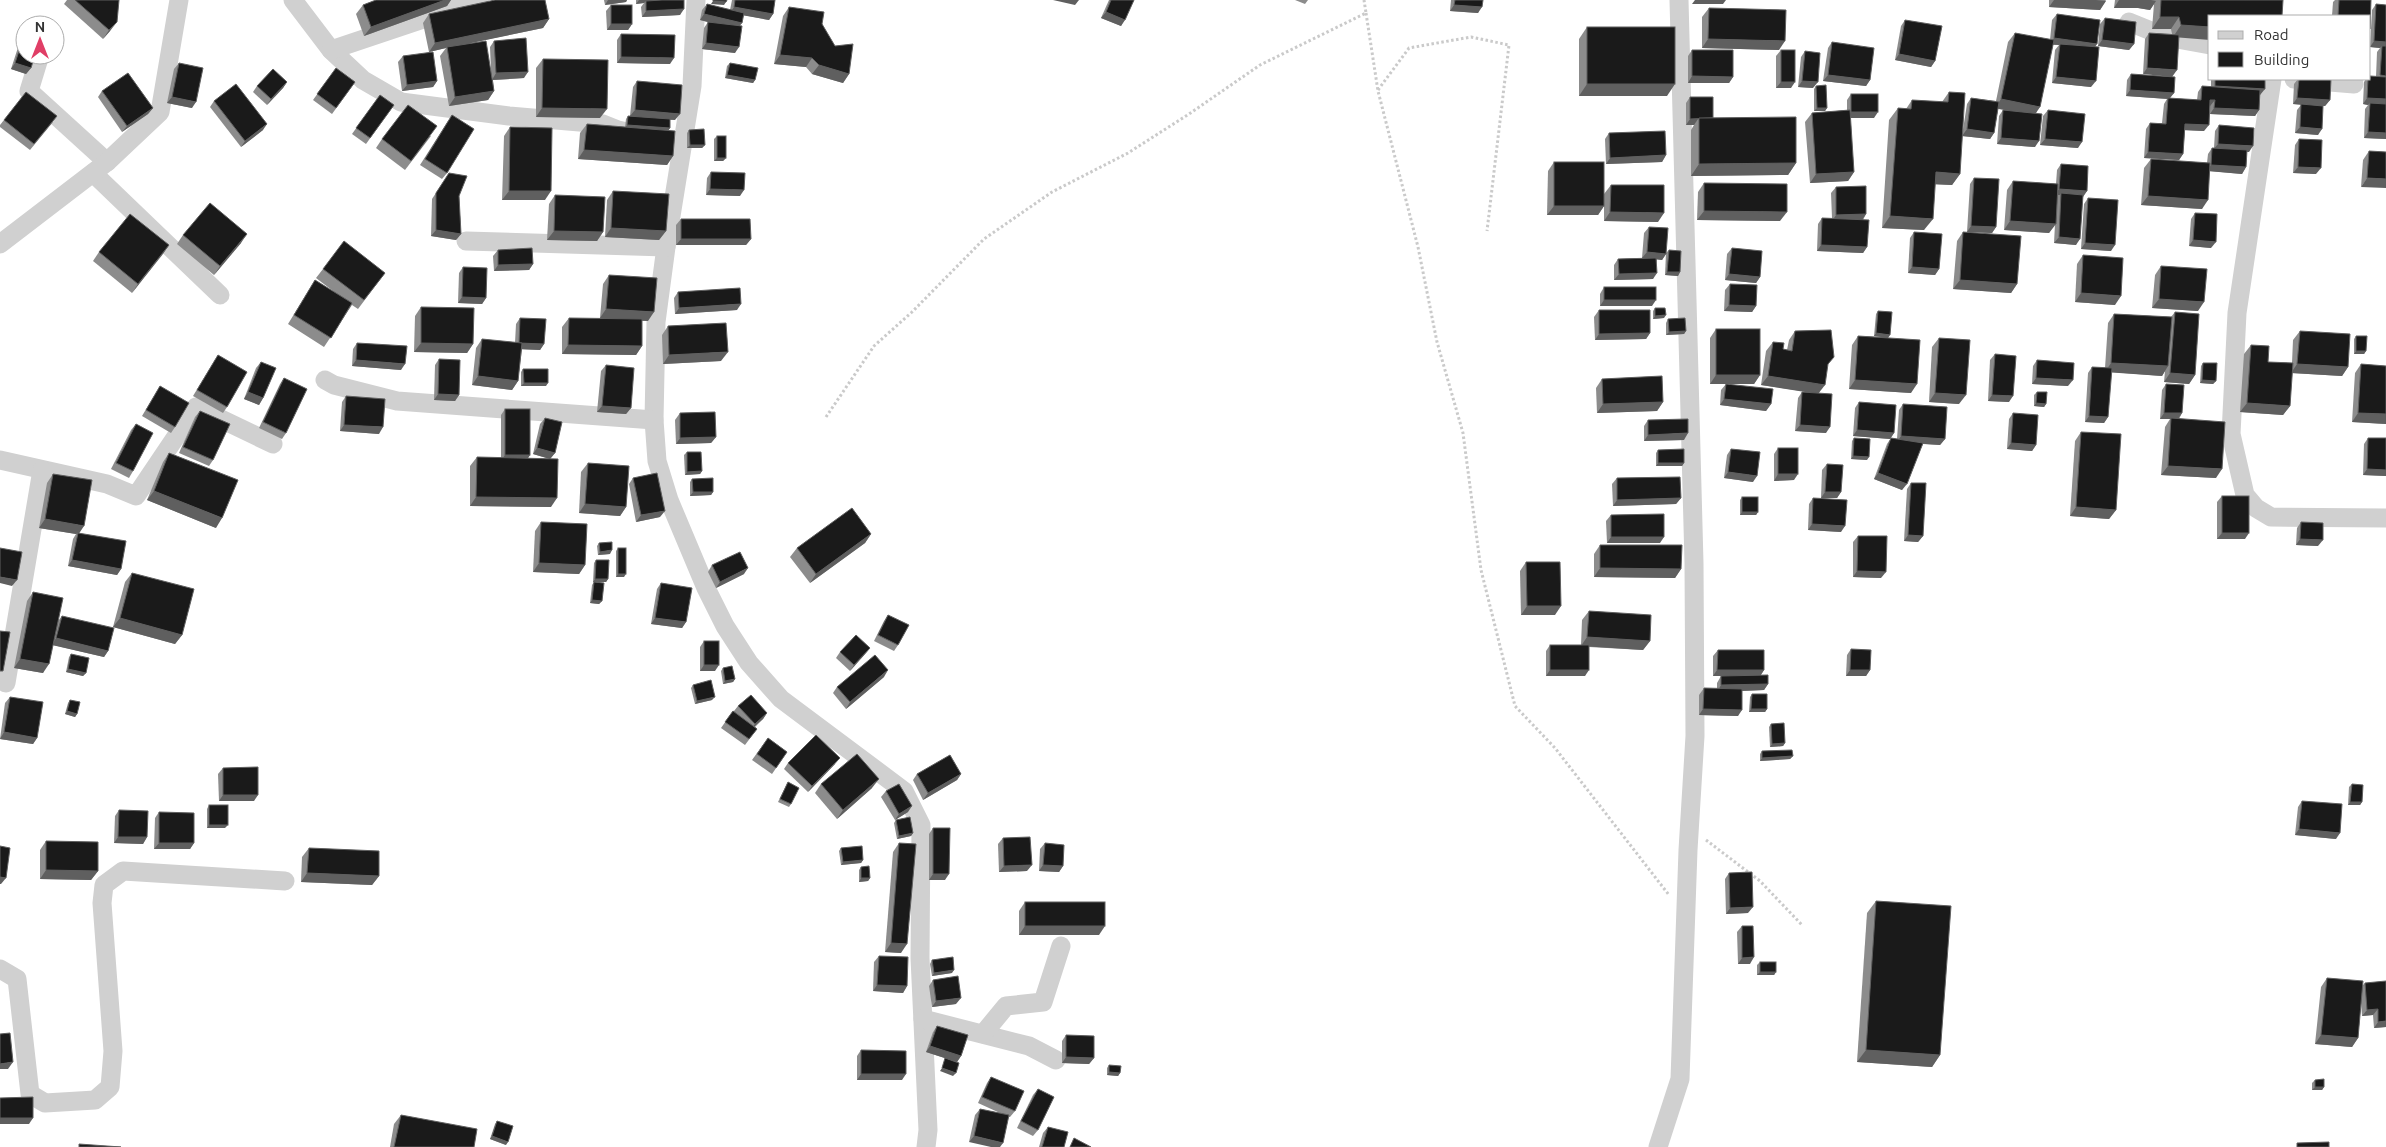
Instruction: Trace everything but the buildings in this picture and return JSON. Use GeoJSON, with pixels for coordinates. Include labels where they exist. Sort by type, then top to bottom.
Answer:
{"type":"FeatureCollection","features":[{"type":"Feature","properties":{"kind":"street"},"geometry":{"type":"LineString","coordinates":[[0,244],[100,167],[160,112],[179,0]]}},
{"type":"Feature","properties":{"kind":"street"},"geometry":{"type":"LineString","coordinates":[[293,0],[331,50],[362,80],[402,102],[509,116],[603,124],[618,130],[667,140]]}},
{"type":"Feature","properties":{"kind":"street"},"geometry":{"type":"LineString","coordinates":[[331,50],[480,0]]}},
{"type":"Feature","properties":{"kind":"street"},"geometry":{"type":"LineString","coordinates":[[696,0],[692,86],[667,140],[666,247],[656,322],[654,420],[657,461],[669,500],[714,603],[725,626],[749,663],[781,699],[904,790],[914,806],[921,825],[920,958],[928,1130],[926,1147]]}},
{"type":"Feature","properties":{"kind":"street"},"geometry":{"type":"LineString","coordinates":[[1658,1147],[1680,1079],[1689,827],[1695,736],[1694,563],[1679,0]]}},
{"type":"Feature","properties":{"kind":"street"},"geometry":{"type":"LineString","coordinates":[[2129,22],[2166,37],[2208,44]]}},
{"type":"Feature","properties":{"kind":"street"},"geometry":{"type":"LineString","coordinates":[[37,65],[29,91],[220,295]]}},
{"type":"Feature","properties":{"kind":"street"},"geometry":{"type":"LineString","coordinates":[[2272,80],[2237,313],[2231,434],[2245,495],[2256,508],[2271,517],[2386,518]]}},
{"type":"Feature","properties":{"kind":"street"},"geometry":{"type":"LineString","coordinates":[[2306,80],[2354,84]]}},
{"type":"Feature","properties":{"kind":"street"},"geometry":{"type":"LineString","coordinates":[[466,240],[666,247]]}},
{"type":"Feature","properties":{"kind":"street"},"geometry":{"type":"LineString","coordinates":[[325,380],[334,385],[397,401],[654,420]]}},
{"type":"Feature","properties":{"kind":"street"},"geometry":{"type":"LineString","coordinates":[[0,460],[107,484],[136,496],[196,407],[273,444]]}},
{"type":"Feature","properties":{"kind":"street"},"geometry":{"type":"LineString","coordinates":[[6,683],[42,470]]}},
{"type":"Feature","properties":{"kind":"street"},"geometry":{"type":"LineString","coordinates":[[0,969],[18,979],[30,1094],[45,1103],[95,1100],[110,1087],[113,1052],[102,903],[104,885],[124,871],[285,881]]}},
{"type":"Feature","properties":{"kind":"street"},"geometry":{"type":"LineString","coordinates":[[983,1034],[1006,1006],[1043,1002],[1061,946]]}},
{"type":"Feature","properties":{"kind":"street"},"geometry":{"type":"LineString","coordinates":[[923,1019],[1029,1046],[1056,1060]]}},
{"type":"Feature","properties":{"kind":"path"},"geometry":{"type":"LineString","coordinates":[[1364,0],[1378,91],[1418,247],[1437,342],[1463,433],[1481,570],[1515,706],[1555,748],[1686,916]]}},
{"type":"Feature","properties":{"kind":"path"},"geometry":{"type":"LineString","coordinates":[[826,417],[874,346],[912,312],[984,239],[1052,192],[1151,139],[1260,65],[1366,12]]}},
{"type":"Feature","properties":{"kind":"path"},"geometry":{"type":"LineString","coordinates":[[1378,91],[1409,48],[1471,37],[1509,45],[1486,231]]}},
{"type":"Feature","properties":{"kind":"path"},"geometry":{"type":"LineString","coordinates":[[1689,827],[1760,881],[1802,925]]}}]}
